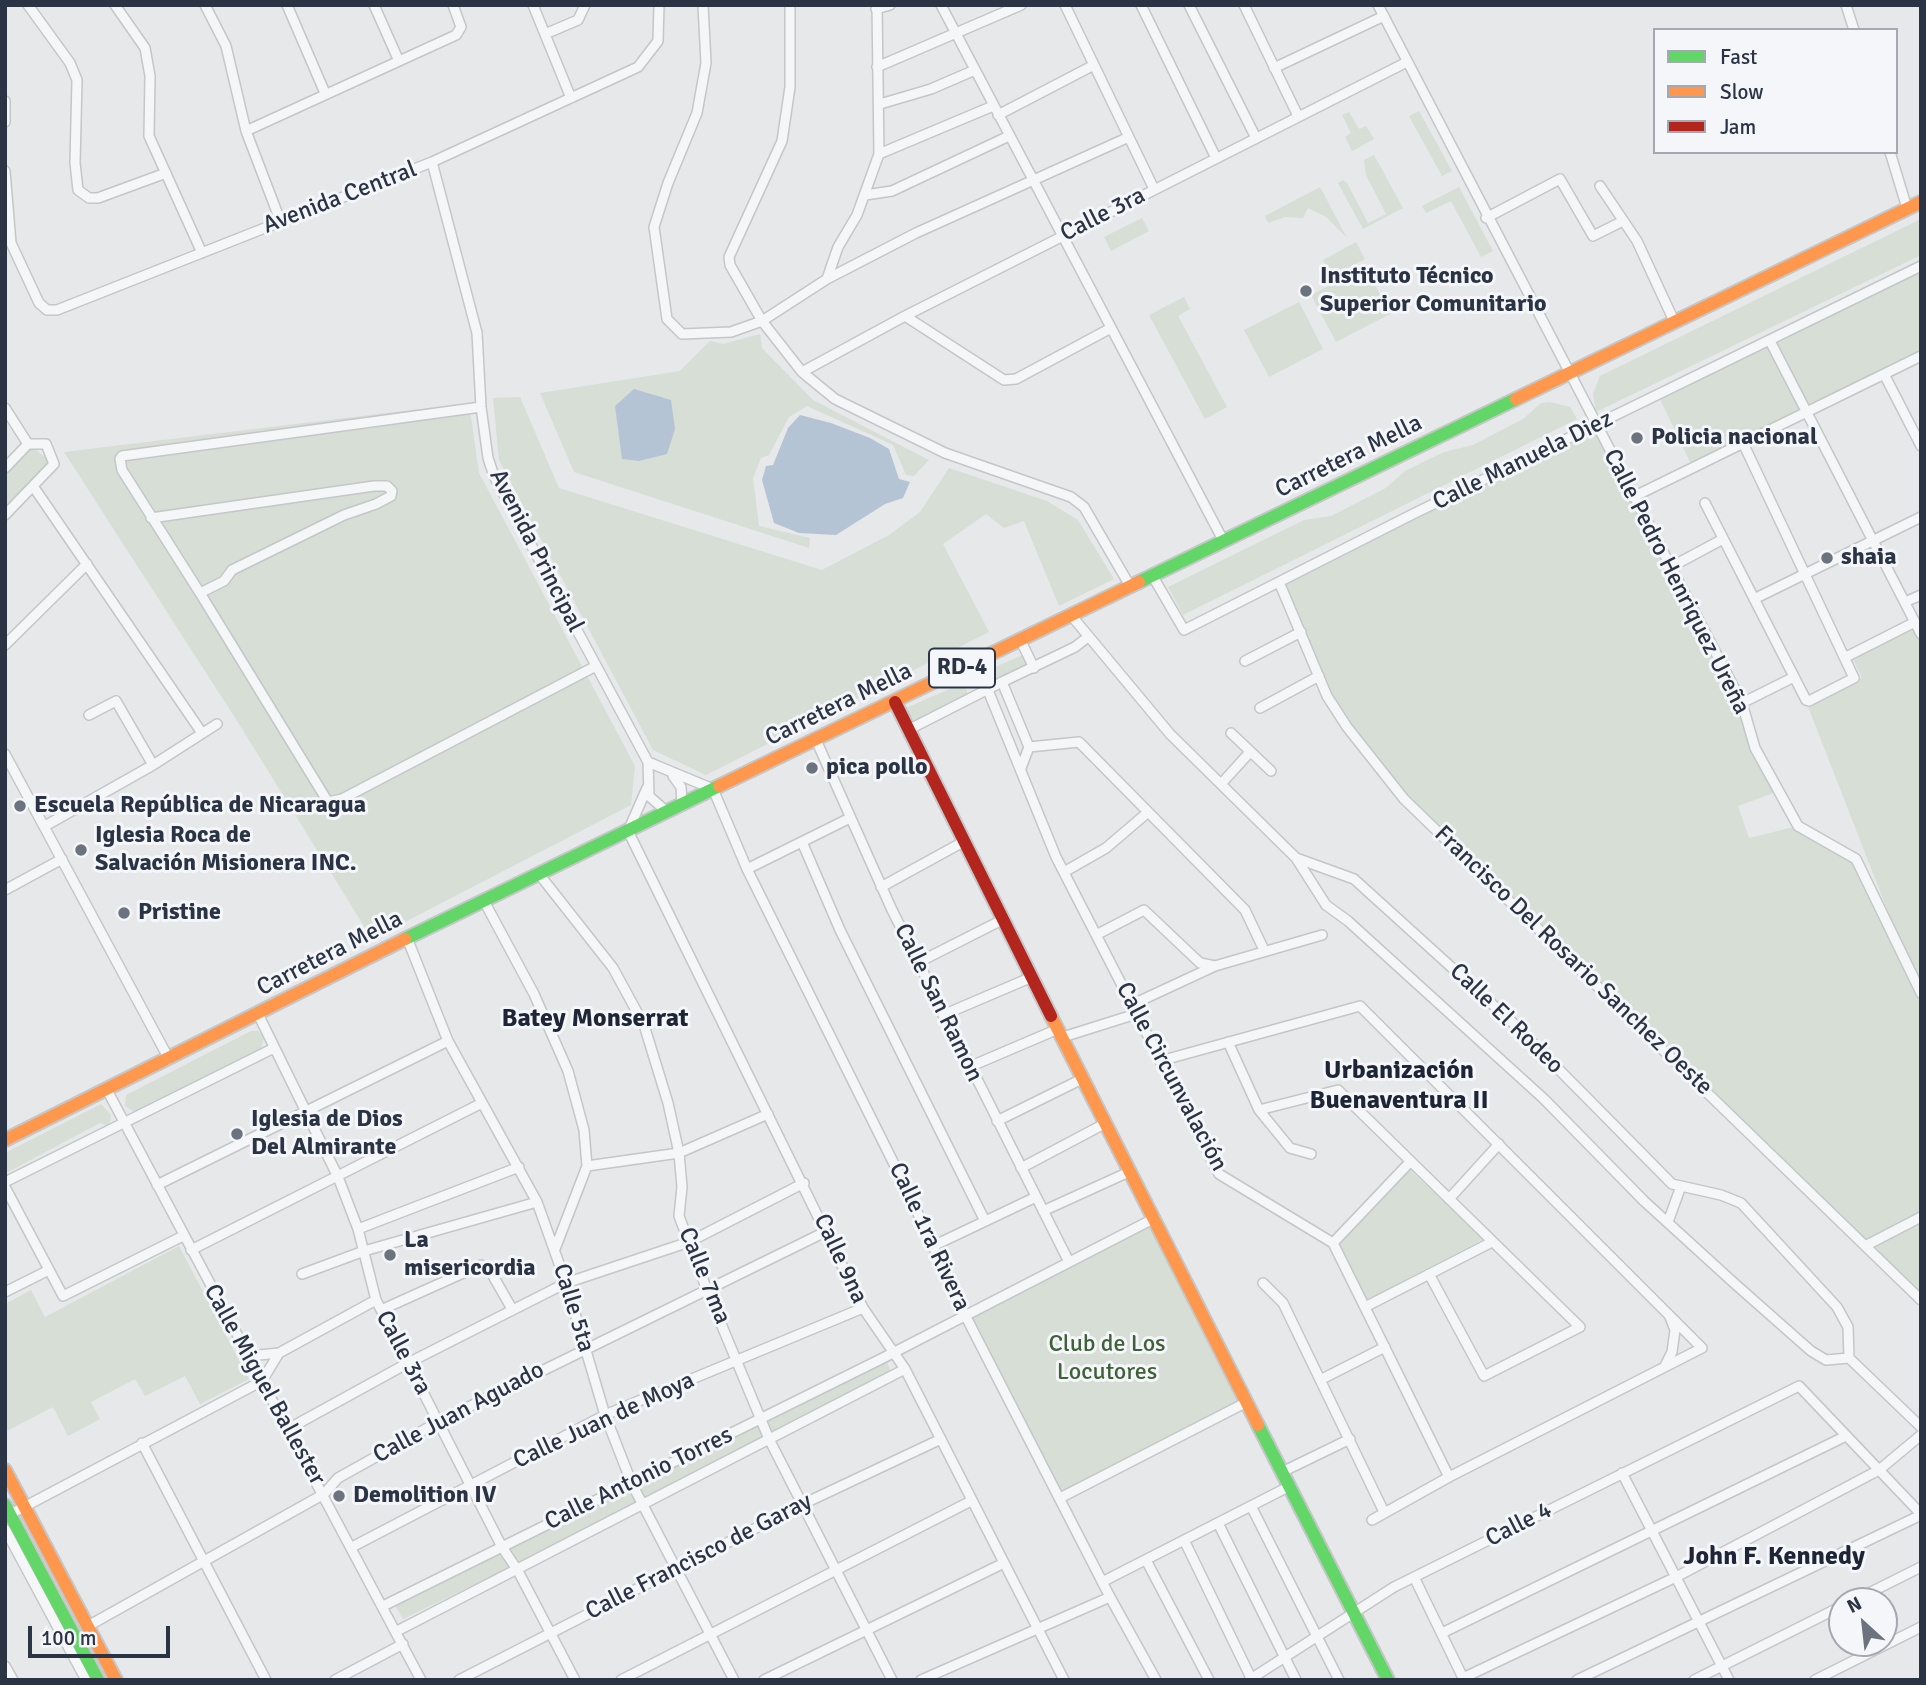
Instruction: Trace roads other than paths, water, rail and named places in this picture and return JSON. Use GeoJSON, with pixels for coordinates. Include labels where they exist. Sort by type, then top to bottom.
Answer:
{"type":"FeatureCollection","features":[{"type":"Feature","properties":{"kind":"main road","name":"Carretera Mella"},"geometry":{"type":"LineString","coordinates":[[5,1140],[407,938],[1921,202]]}},
{"type":"Feature","properties":{"kind":"main road"},"geometry":{"type":"LineString","coordinates":[[895,702],[1002,920],[1388,1680]]}},
{"type":"Feature","properties":{"kind":"main road"},"geometry":{"type":"LineString","coordinates":[[5,1469],[116,1680]]}},
{"type":"Feature","properties":{"kind":"main road"},"geometry":{"type":"LineString","coordinates":[[7,1512],[98,1680]]}},
{"type":"Feature","properties":{"kind":"street"},"geometry":{"type":"LineString","coordinates":[[28,5],[70,63],[77,80],[75,163],[78,190],[89,198],[98,198],[166,173]]}},
{"type":"Feature","properties":{"kind":"street"},"geometry":{"type":"LineString","coordinates":[[116,5],[145,48],[150,76],[149,136],[202,253]]}},
{"type":"Feature","properties":{"kind":"street"},"geometry":{"type":"LineString","coordinates":[[205,5],[226,46],[246,131],[280,220]]}},
{"type":"Feature","properties":{"kind":"street"},"geometry":{"type":"LineString","coordinates":[[287,5],[325,93]]}},
{"type":"Feature","properties":{"kind":"street"},"geometry":{"type":"LineString","coordinates":[[374,5],[398,59]]}},
{"type":"Feature","properties":{"kind":"street"},"geometry":{"type":"LineString","coordinates":[[246,131],[398,59],[456,35],[460,27],[453,5]]}},
{"type":"Feature","properties":{"kind":"street"},"geometry":{"type":"LineString","coordinates":[[533,5],[571,98]]}},
{"type":"Feature","properties":{"kind":"street"},"geometry":{"type":"LineString","coordinates":[[545,34],[578,20],[585,5]]}},
{"type":"Feature","properties":{"kind":"street","name":"Avenida Central"},"geometry":{"type":"LineString","coordinates":[[5,171],[11,243],[39,303],[47,310],[57,310],[432,162],[638,67],[658,41],[659,5]]}},
{"type":"Feature","properties":{"kind":"street"},"geometry":{"type":"LineString","coordinates":[[703,5],[706,64],[697,113],[668,183],[654,227],[667,319],[682,334],[731,332],[762,321],[827,279],[916,233],[1129,137]]}},
{"type":"Feature","properties":{"kind":"street"},"geometry":{"type":"LineString","coordinates":[[790,5],[790,87],[782,141],[729,257],[730,265],[762,321],[802,372],[835,399],[945,453],[1070,497],[1084,507],[1130,586]]}},
{"type":"Feature","properties":{"kind":"street"},"geometry":{"type":"LineString","coordinates":[[827,279],[838,247],[865,195],[879,154],[877,7],[890,5]]}},
{"type":"Feature","properties":{"kind":"street"},"geometry":{"type":"LineString","coordinates":[[941,5],[1224,542]]}},
{"type":"Feature","properties":{"kind":"street"},"geometry":{"type":"LineString","coordinates":[[877,67],[1021,5]]}},
{"type":"Feature","properties":{"kind":"street"},"geometry":{"type":"LineString","coordinates":[[1065,5],[1154,189]]}},
{"type":"Feature","properties":{"kind":"street"},"geometry":{"type":"LineString","coordinates":[[1141,5],[1216,158]]}},
{"type":"Feature","properties":{"kind":"street"},"geometry":{"type":"LineString","coordinates":[[1189,5],[1256,138]]}},
{"type":"Feature","properties":{"kind":"street"},"geometry":{"type":"LineString","coordinates":[[1244,5],[1298,116]]}},
{"type":"Feature","properties":{"kind":"street","name":"Calle Pedro Henriquez Ureña"},"geometry":{"type":"LineString","coordinates":[[1378,5],[1669,569],[1742,703],[1755,748],[1798,826],[1856,859],[1921,993]]}},
{"type":"Feature","properties":{"kind":"street"},"geometry":{"type":"LineString","coordinates":[[1846,5],[1853,28]]}},
{"type":"Feature","properties":{"kind":"street"},"geometry":{"type":"LineString","coordinates":[[1274,68],[1384,16]]}},
{"type":"Feature","properties":{"kind":"street","name":"Calle 3ra"},"geometry":{"type":"LineString","coordinates":[[802,372],[905,316],[1406,62]]}},
{"type":"Feature","properties":{"kind":"street"},"geometry":{"type":"LineString","coordinates":[[879,154],[995,110],[1094,65]]}},
{"type":"Feature","properties":{"kind":"street"},"geometry":{"type":"LineString","coordinates":[[880,104],[931,89],[975,71]]}},
{"type":"Feature","properties":{"kind":"street"},"geometry":{"type":"LineString","coordinates":[[5,101],[5,122]]}},
{"type":"Feature","properties":{"kind":"street"},"geometry":{"type":"LineString","coordinates":[[865,195],[892,191],[1009,136]]}},
{"type":"Feature","properties":{"kind":"street"},"geometry":{"type":"LineString","coordinates":[[1891,154],[1907,208]]}},
{"type":"Feature","properties":{"kind":"street","name":"Avenida Principal"},"geometry":{"type":"LineString","coordinates":[[432,162],[477,332],[481,407],[488,458],[494,476],[648,762]]}},
{"type":"Feature","properties":{"kind":"street"},"geometry":{"type":"LineString","coordinates":[[1486,218],[1560,179],[1593,236],[1623,221]]}},
{"type":"Feature","properties":{"kind":"street"},"geometry":{"type":"LineString","coordinates":[[1600,186],[1643,253],[1674,321]]}},
{"type":"Feature","properties":{"kind":"street","name":"Calle Manuela Diez"},"geometry":{"type":"LineString","coordinates":[[1152,575],[1182,630],[1921,266]]}},
{"type":"Feature","properties":{"kind":"street"},"geometry":{"type":"LineString","coordinates":[[905,316],[1004,380],[1016,379],[1111,328]]}},
{"type":"Feature","properties":{"kind":"street"},"geometry":{"type":"LineString","coordinates":[[1770,341],[1921,634]]}},
{"type":"Feature","properties":{"kind":"street"},"geometry":{"type":"LineString","coordinates":[[1633,497],[1921,356]]}},
{"type":"Feature","properties":{"kind":"street"},"geometry":{"type":"LineString","coordinates":[[1884,374],[1921,446]]}},
{"type":"Feature","properties":{"kind":"street"},"geometry":{"type":"LineString","coordinates":[[481,407],[122,456],[120,459],[122,470],[151,518],[328,802],[342,799],[596,666]]}},
{"type":"Feature","properties":{"kind":"street"},"geometry":{"type":"LineString","coordinates":[[5,408],[28,443]]}},
{"type":"Feature","properties":{"kind":"street"},"geometry":{"type":"LineString","coordinates":[[5,468],[28,443]]}},
{"type":"Feature","properties":{"kind":"street"},"geometry":{"type":"LineString","coordinates":[[5,515],[54,464],[46,444],[28,443]]}},
{"type":"Feature","properties":{"kind":"street"},"geometry":{"type":"LineString","coordinates":[[1705,503],[1807,701],[1855,677],[1743,443]]}},
{"type":"Feature","properties":{"kind":"street"},"geometry":{"type":"LineString","coordinates":[[151,518],[374,486],[387,485],[392,491],[391,496],[344,515],[232,569],[225,581],[200,593]]}},
{"type":"Feature","properties":{"kind":"street"},"geometry":{"type":"LineString","coordinates":[[33,486],[202,733]]}},
{"type":"Feature","properties":{"kind":"street"},"geometry":{"type":"LineString","coordinates":[[1754,599],[1921,517]]}},
{"type":"Feature","properties":{"kind":"street"},"geometry":{"type":"LineString","coordinates":[[1669,569],[1723,539]]}},
{"type":"Feature","properties":{"kind":"street"},"geometry":{"type":"LineString","coordinates":[[5,645],[87,564]]}},
{"type":"Feature","properties":{"kind":"street","name":"Francisco Del Rosario Sanchez Oeste"},"geometry":{"type":"LineString","coordinates":[[1279,582],[1319,676],[1347,727],[1404,799],[1921,1300]]}},
{"type":"Feature","properties":{"kind":"street"},"geometry":{"type":"LineString","coordinates":[[1905,603],[1921,595]]}},
{"type":"Feature","properties":{"kind":"street","name":"Calle El Rodeo"},"geometry":{"type":"LineString","coordinates":[[1070,614],[1170,734],[1296,858],[1354,879],[1513,1023],[1672,1184],[1721,1195],[1741,1203],[1837,1307],[1848,1327],[1849,1358]]}},
{"type":"Feature","properties":{"kind":"street"},"geometry":{"type":"LineString","coordinates":[[1846,657],[1915,622]]}},
{"type":"Feature","properties":{"kind":"street"},"geometry":{"type":"LineString","coordinates":[[1245,661],[1301,632]]}},
{"type":"Feature","properties":{"kind":"street"},"geometry":{"type":"LineString","coordinates":[[908,730],[1034,668],[1088,637]]}},
{"type":"Feature","properties":{"kind":"street"},"geometry":{"type":"LineString","coordinates":[[1020,639],[1034,668]]}},
{"type":"Feature","properties":{"kind":"street","name":"Calle Circunvalación"},"geometry":{"type":"LineString","coordinates":[[976,661],[1064,872],[1222,1178],[1333,1243]]}},
{"type":"Feature","properties":{"kind":"street"},"geometry":{"type":"LineString","coordinates":[[1260,708],[1319,676]]}},
{"type":"Feature","properties":{"kind":"street"},"geometry":{"type":"LineString","coordinates":[[1742,703],[1794,677]]}},
{"type":"Feature","properties":{"kind":"street"},"geometry":{"type":"LineString","coordinates":[[1002,682],[1029,747],[1021,768]]}},
{"type":"Feature","properties":{"kind":"street"},"geometry":{"type":"LineString","coordinates":[[89,715],[116,701],[153,765]]}},
{"type":"Feature","properties":{"kind":"street"},"geometry":{"type":"LineString","coordinates":[[44,826],[153,765],[216,724]]}},
{"type":"Feature","properties":{"kind":"street"},"geometry":{"type":"LineString","coordinates":[[1231,733],[1271,771]]}},
{"type":"Feature","properties":{"kind":"street","name":"Calle San Ramon"},"geometry":{"type":"LineString","coordinates":[[816,740],[881,887],[943,1015],[1069,1262]]}},
{"type":"Feature","properties":{"kind":"street"},"geometry":{"type":"LineString","coordinates":[[1029,747],[1079,741],[1245,910],[1264,950]]}},
{"type":"Feature","properties":{"kind":"street"},"geometry":{"type":"LineString","coordinates":[[1221,784],[1250,752]]}},
{"type":"Feature","properties":{"kind":"street"},"geometry":{"type":"LineString","coordinates":[[5,754],[169,1059]]}},
{"type":"Feature","properties":{"kind":"street"},"geometry":{"type":"LineString","coordinates":[[667,812],[649,796],[648,762],[671,775],[713,789]]}},
{"type":"Feature","properties":{"kind":"street"},"geometry":{"type":"LineString","coordinates":[[671,775],[681,788],[682,804]]}},
{"type":"Feature","properties":{"kind":"street"},"geometry":{"type":"LineString","coordinates":[[628,831],[647,788]]}},
{"type":"Feature","properties":{"kind":"street","name":"Calle 1ra Rivera"},"geometry":{"type":"LineString","coordinates":[[713,789],[747,869],[965,1315],[1110,1598],[1156,1680]]}},
{"type":"Feature","properties":{"kind":"street"},"geometry":{"type":"LineString","coordinates":[[1064,872],[1106,848],[1147,813]]}},
{"type":"Feature","properties":{"kind":"street"},"geometry":{"type":"LineString","coordinates":[[747,869],[850,818]]}},
{"type":"Feature","properties":{"kind":"street","name":"Calle 9na"},"geometry":{"type":"LineString","coordinates":[[628,831],[804,1183],[863,1308],[887,1347],[895,1352],[905,1369],[1063,1680]]}},
{"type":"Feature","properties":{"kind":"street"},"geometry":{"type":"LineString","coordinates":[[802,842],[840,930],[985,1221]]}},
{"type":"Feature","properties":{"kind":"street"},"geometry":{"type":"LineString","coordinates":[[881,887],[963,842]]}},
{"type":"Feature","properties":{"kind":"street"},"geometry":{"type":"LineString","coordinates":[[1296,858],[1326,905],[1358,929],[1544,1098],[1668,1222],[1811,1351],[1826,1360],[1849,1358],[1921,1427]]}},
{"type":"Feature","properties":{"kind":"street"},"geometry":{"type":"LineString","coordinates":[[5,890],[62,859]]}},
{"type":"Feature","properties":{"kind":"street","name":"Calle 7ma"},"geometry":{"type":"LineString","coordinates":[[539,874],[613,968],[644,1025],[668,1103],[678,1153],[682,1187],[679,1216],[707,1290],[738,1359],[769,1439],[892,1680]]}},
{"type":"Feature","properties":{"kind":"street"},"geometry":{"type":"LineString","coordinates":[[484,901],[534,994],[568,1071],[584,1130],[587,1166],[555,1249]]}},
{"type":"Feature","properties":{"kind":"street"},"geometry":{"type":"LineString","coordinates":[[1096,935],[1144,910],[1200,963],[1215,966]]}},
{"type":"Feature","properties":{"kind":"street"},"geometry":{"type":"LineString","coordinates":[[918,963],[1002,920]]}},
{"type":"Feature","properties":{"kind":"street"},"geometry":{"type":"LineString","coordinates":[[1131,1004],[1215,966],[1322,935]]}},
{"type":"Feature","properties":{"kind":"street","name":"Calle 5ta"},"geometry":{"type":"LineString","coordinates":[[407,938],[448,1041],[480,1104],[537,1202],[555,1249],[606,1415],[632,1484],[734,1680]]}},
{"type":"Feature","properties":{"kind":"street"},"geometry":{"type":"LineString","coordinates":[[943,1015],[1032,977]]}},
{"type":"Feature","properties":{"kind":"street"},"geometry":{"type":"LineString","coordinates":[[1160,1061],[1360,1006],[1702,1348],[1449,1476],[1372,1520]]}},
{"type":"Feature","properties":{"kind":"street","name":"Calle 3ra"},"geometry":{"type":"LineString","coordinates":[[258,1014],[338,1177],[365,1251],[378,1305],[440,1421],[502,1548],[518,1571],[575,1680]]}},
{"type":"Feature","properties":{"kind":"street"},"geometry":{"type":"LineString","coordinates":[[969,1067],[1060,1033],[1136,1014]]}},
{"type":"Feature","properties":{"kind":"street"},"geometry":{"type":"LineString","coordinates":[[157,1185],[448,1041]]}},
{"type":"Feature","properties":{"kind":"street"},"geometry":{"type":"LineString","coordinates":[[1228,1042],[1259,1110],[1290,1148],[1311,1154]]}},
{"type":"Feature","properties":{"kind":"street"},"geometry":{"type":"LineString","coordinates":[[183,1236],[63,1296],[5,1185],[274,1048]]}},
{"type":"Feature","properties":{"kind":"street"},"geometry":{"type":"LineString","coordinates":[[997,1122],[1084,1078]]}},
{"type":"Feature","properties":{"kind":"street","name":"Calle Miguel Ballester"},"geometry":{"type":"LineString","coordinates":[[107,1090],[421,1680]]}},
{"type":"Feature","properties":{"kind":"street"},"geometry":{"type":"LineString","coordinates":[[1259,1110],[1338,1090],[1580,1327],[1484,1376],[1429,1274]]}},
{"type":"Feature","properties":{"kind":"street"},"geometry":{"type":"LineString","coordinates":[[191,1250],[480,1104]]}},
{"type":"Feature","properties":{"kind":"street"},"geometry":{"type":"LineString","coordinates":[[587,1166],[678,1153],[768,1114]]}},
{"type":"Feature","properties":{"kind":"street"},"geometry":{"type":"LineString","coordinates":[[1021,1168],[1106,1123]]}},
{"type":"Feature","properties":{"kind":"street"},"geometry":{"type":"LineString","coordinates":[[1449,1199],[1499,1144]]}},
{"type":"Feature","properties":{"kind":"street"},"geometry":{"type":"LineString","coordinates":[[1410,1162],[1333,1243],[1449,1476]]}},
{"type":"Feature","properties":{"kind":"street"},"geometry":{"type":"LineString","coordinates":[[358,1229],[519,1167]]}},
{"type":"Feature","properties":{"kind":"street"},"geometry":{"type":"LineString","coordinates":[[1043,1211],[1131,1171]]}},
{"type":"Feature","properties":{"kind":"street"},"geometry":{"type":"LineString","coordinates":[[288,1429],[408,1363],[566,1283],[689,1242],[804,1183]]}},
{"type":"Feature","properties":{"kind":"street"},"geometry":{"type":"LineString","coordinates":[[1668,1222],[1681,1185]]}},
{"type":"Feature","properties":{"kind":"street"},"geometry":{"type":"LineString","coordinates":[[933,1246],[1036,1197]]}},
{"type":"Feature","properties":{"kind":"street"},"geometry":{"type":"LineString","coordinates":[[302,1274],[365,1251],[537,1202]]}},
{"type":"Feature","properties":{"kind":"street"},"geometry":{"type":"LineString","coordinates":[[1865,1246],[1921,1217]]}},
{"type":"Feature","properties":{"kind":"street","name":"Calle Antonio Torres"},"geometry":{"type":"LineString","coordinates":[[383,1606],[895,1352],[1155,1218]]}},
{"type":"Feature","properties":{"kind":"street","name":"Calle Juan Aguado"},"geometry":{"type":"LineString","coordinates":[[88,1626],[203,1559],[324,1494],[338,1478],[440,1421],[827,1231]]}},
{"type":"Feature","properties":{"kind":"street"},"geometry":{"type":"LineString","coordinates":[[1366,1307],[1492,1242]]}},
{"type":"Feature","properties":{"kind":"street"},"geometry":{"type":"LineString","coordinates":[[249,1356],[279,1353],[378,1305],[481,1265],[488,1267],[512,1309]]}},
{"type":"Feature","properties":{"kind":"street"},"geometry":{"type":"LineString","coordinates":[[5,1292],[49,1270]]}},
{"type":"Feature","properties":{"kind":"street"},"geometry":{"type":"LineString","coordinates":[[1263,1283],[1283,1303],[1384,1512]]}},
{"type":"Feature","properties":{"kind":"street","name":"Calle Juan de Moya"},"geometry":{"type":"LineString","coordinates":[[352,1547],[606,1415],[863,1308]]}},
{"type":"Feature","properties":{"kind":"street"},"geometry":{"type":"LineString","coordinates":[[1665,1367],[1672,1352],[1675,1330],[1668,1312]]}},
{"type":"Feature","properties":{"kind":"street"},"geometry":{"type":"LineString","coordinates":[[1320,1380],[1385,1347]]}},
{"type":"Feature","properties":{"kind":"street"},"geometry":{"type":"LineString","coordinates":[[7,1512],[25,1506],[262,1381],[279,1353]]}},
{"type":"Feature","properties":{"kind":"street"},"geometry":{"type":"LineString","coordinates":[[397,1632],[905,1369]]}},
{"type":"Feature","properties":{"kind":"street","name":"Calle 4"},"geometry":{"type":"LineString","coordinates":[[1251,1679],[1353,1611],[1415,1577],[1799,1386],[1846,1436]]}},
{"type":"Feature","properties":{"kind":"street"},"geometry":{"type":"LineString","coordinates":[[1060,1498],[1247,1402]]}},
{"type":"Feature","properties":{"kind":"street"},"geometry":{"type":"LineString","coordinates":[[1415,1577],[1464,1679],[1676,1577],[1879,1470],[1921,1435]]}},
{"type":"Feature","properties":{"kind":"street"},"geometry":{"type":"LineString","coordinates":[[1441,1633],[1846,1436],[1921,1514],[1577,1680]]}},
{"type":"Feature","properties":{"kind":"street","name":"Calle Francisco de Garay"},"geometry":{"type":"LineString","coordinates":[[459,1680],[803,1504],[941,1439]]}},
{"type":"Feature","properties":{"kind":"street"},"geometry":{"type":"LineString","coordinates":[[1282,1472],[1350,1439]]}},
{"type":"Feature","properties":{"kind":"street"},"geometry":{"type":"LineString","coordinates":[[142,1443],[266,1680]]}},
{"type":"Feature","properties":{"kind":"street"},"geometry":{"type":"LineString","coordinates":[[1622,1473],[1729,1680]]}},
{"type":"Feature","properties":{"kind":"street"},"geometry":{"type":"LineString","coordinates":[[1102,1582],[1290,1486]]}},
{"type":"Feature","properties":{"kind":"street"},"geometry":{"type":"LineString","coordinates":[[621,1680],[971,1501]]}},
{"type":"Feature","properties":{"kind":"street"},"geometry":{"type":"LineString","coordinates":[[1251,1506],[1339,1680]]}},
{"type":"Feature","properties":{"kind":"street"},"geometry":{"type":"LineString","coordinates":[[1218,1523],[1296,1680]]}},
{"type":"Feature","properties":{"kind":"street"},"geometry":{"type":"LineString","coordinates":[[5,1529],[86,1680]]}},
{"type":"Feature","properties":{"kind":"street"},"geometry":{"type":"LineString","coordinates":[[1184,1540],[1251,1679]]}},
{"type":"Feature","properties":{"kind":"street"},"geometry":{"type":"LineString","coordinates":[[1146,1560],[1209,1680]]}},
{"type":"Feature","properties":{"kind":"street"},"geometry":{"type":"LineString","coordinates":[[764,1680],[1004,1563]]}},
{"type":"Feature","properties":{"kind":"street"},"geometry":{"type":"LineString","coordinates":[[1881,1587],[1921,1567]]}},
{"type":"Feature","properties":{"kind":"street"},"geometry":{"type":"LineString","coordinates":[[921,1680],[1110,1598]]}},
{"type":"Feature","properties":{"kind":"street"},"geometry":{"type":"LineString","coordinates":[[1694,1680],[1828,1613]]}},
{"type":"Feature","properties":{"kind":"street"},"geometry":{"type":"LineString","coordinates":[[1815,1680],[1921,1627]]}},
{"type":"Feature","properties":{"kind":"street"},"geometry":{"type":"LineString","coordinates":[[335,1680],[403,1644]]}},
{"type":"Feature","properties":{"kind":"street"},"geometry":{"type":"LineString","coordinates":[[5,1666],[13,1680]]}},
{"type":"Feature","properties":{"kind":"water"},"geometry":{"type":"Polygon","coordinates":[[[634,389],[671,400],[675,429],[667,454],[639,461],[622,459],[615,406],[634,389]]]}},
{"type":"Feature","properties":{"kind":"water"},"geometry":{"type":"Polygon","coordinates":[[[800,415],[831,423],[870,438],[889,449],[899,479],[910,482],[903,498],[885,504],[836,535],[799,533],[774,523],[762,480],[766,466],[773,465],[788,428],[800,415]]]}},
{"type":"Feature","properties":{"kind":"place","name":"Instituto Técnico Superior Comunitario"},"geometry":{"type":"Point","coordinates":[1306,291]}},
{"type":"Feature","properties":{"kind":"place","name":"Policia nacional"},"geometry":{"type":"Point","coordinates":[1637,438]}},
{"type":"Feature","properties":{"kind":"place","name":"shaia"},"geometry":{"type":"Point","coordinates":[1827,558]}},
{"type":"Feature","properties":{"kind":"place","name":"pica pollo"},"geometry":{"type":"Point","coordinates":[812,768]}},
{"type":"Feature","properties":{"kind":"place","name":"Escuela República de Nicaragua"},"geometry":{"type":"Point","coordinates":[20,806]}},
{"type":"Feature","properties":{"kind":"place","name":"Iglesia Roca de Salvación Misionera INC."},"geometry":{"type":"Point","coordinates":[81,850]}},
{"type":"Feature","properties":{"kind":"place","name":"Pristine"},"geometry":{"type":"Point","coordinates":[124,913]}},
{"type":"Feature","properties":{"kind":"place","name":"Iglesia de Dios Del Almirante"},"geometry":{"type":"Point","coordinates":[237,1134]}},
{"type":"Feature","properties":{"kind":"place","name":"La misericordia"},"geometry":{"type":"Point","coordinates":[390,1255]}},
{"type":"Feature","properties":{"kind":"place","name":"Demolition IV"},"geometry":{"type":"Point","coordinates":[339,1496]}},
{"type":"Feature","properties":{"kind":"district","name":"Batey Monserrat"},"geometry":{"type":"Point","coordinates":[595,1019]}},
{"type":"Feature","properties":{"kind":"district","name":"Urbanización Buenaventura II"},"geometry":{"type":"Point","coordinates":[1399,1086]}},
{"type":"Feature","properties":{"kind":"district","name":"John F. Kennedy"},"geometry":{"type":"Point","coordinates":[1774,1557]}},
{"type":"Feature","properties":{"kind":"park label","name":"Club de Los Locutores"},"geometry":{"type":"Point","coordinates":[1107,1359]}}]}
